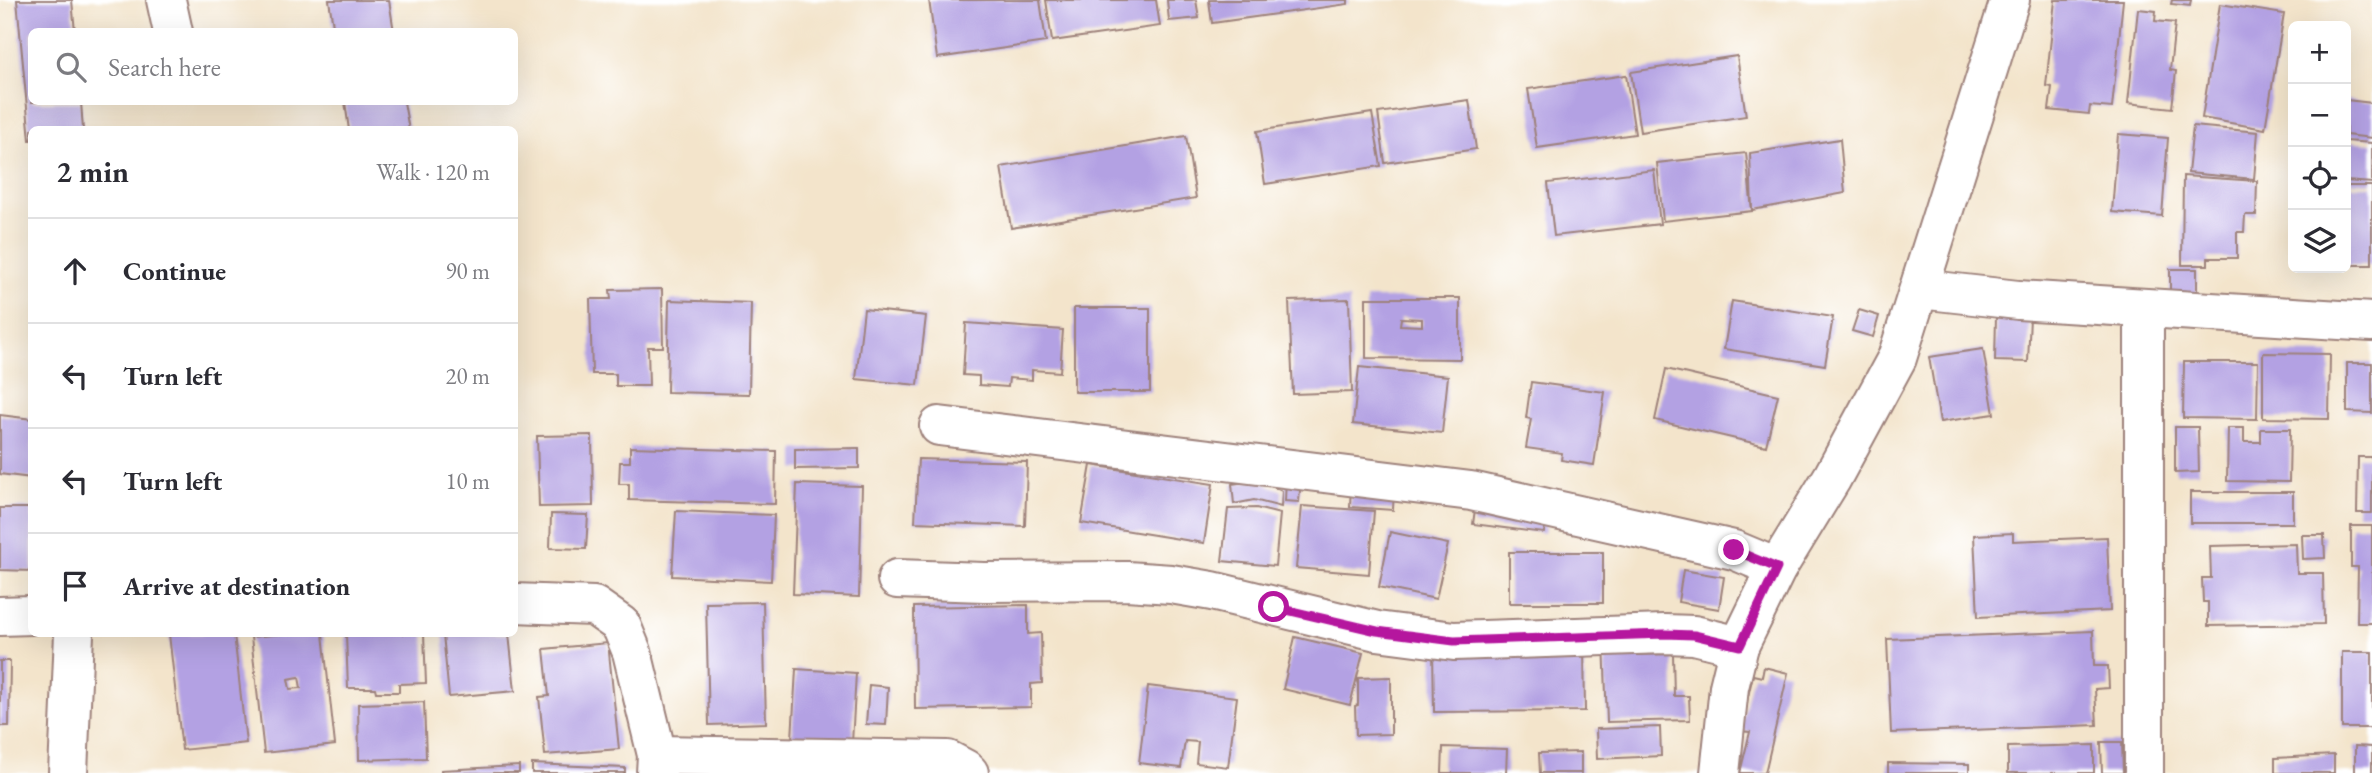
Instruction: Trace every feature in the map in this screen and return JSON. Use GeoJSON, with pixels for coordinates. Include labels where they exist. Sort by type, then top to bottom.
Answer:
{"type":"FeatureCollection","features":[{"type":"Feature","properties":{"kind":"street"},"geometry":{"type":"LineString","coordinates":[[166,0],[172,28]]}},
{"type":"Feature","properties":{"kind":"street"},"geometry":{"type":"LineString","coordinates":[[1720,773],[1729,687],[1740,646],[1777,568],[1832,478],[1897,358],[2011,0]]}},
{"type":"Feature","properties":{"kind":"street"},"geometry":{"type":"LineString","coordinates":[[1920,289],[2018,300],[2372,322]]}},
{"type":"Feature","properties":{"kind":"street"},"geometry":{"type":"LineString","coordinates":[[2144,309],[2144,773]]}},
{"type":"Feature","properties":{"kind":"street"},"geometry":{"type":"LineString","coordinates":[[940,426],[1471,491],[1734,550],[1777,568]]}},
{"type":"Feature","properties":{"kind":"street"},"geometry":{"type":"LineString","coordinates":[[897,579],[985,582],[1127,581],[1171,584],[1212,591],[1377,631],[1454,641],[1665,634],[1694,635],[1740,646]]}},
{"type":"Feature","properties":{"kind":"street"},"geometry":{"type":"LineString","coordinates":[[518,603],[594,606],[621,625],[632,652],[657,764],[948,760],[969,773]]}},
{"type":"Feature","properties":{"kind":"street"},"geometry":{"type":"LineString","coordinates":[[0,616],[28,615]]}},
{"type":"Feature","properties":{"kind":"street"},"geometry":{"type":"LineString","coordinates":[[68,773],[74,637]]}},
{"type":"Feature","properties":{"kind":"building"},"geometry":{"type":"Polygon","coordinates":[[[17,0],[72,0],[75,28],[28,28],[28,105],[81,105],[83,126],[29,126],[17,0]]]}},
{"type":"Feature","properties":{"kind":"building"},"geometry":{"type":"Polygon","coordinates":[[[329,0],[389,0],[393,28],[333,28],[329,0]]]}},
{"type":"Feature","properties":{"kind":"building"},"geometry":{"type":"Polygon","coordinates":[[[929,0],[1040,0],[1046,42],[937,58],[929,0]]]}},
{"type":"Feature","properties":{"kind":"building"},"geometry":{"type":"Polygon","coordinates":[[[1046,0],[1156,0],[1160,26],[1052,41],[1046,0]]]}},
{"type":"Feature","properties":{"kind":"building"},"geometry":{"type":"Polygon","coordinates":[[[1167,0],[1196,0],[1199,18],[1169,21],[1167,0]]]}},
{"type":"Feature","properties":{"kind":"building"},"geometry":{"type":"Polygon","coordinates":[[[1209,0],[1348,0],[1348,4],[1212,23],[1209,0]]]}},
{"type":"Feature","properties":{"kind":"building"},"geometry":{"type":"Polygon","coordinates":[[[2055,0],[2123,0],[2112,108],[2090,106],[2089,114],[2049,110],[2052,87],[2046,86],[2055,0]]]}},
{"type":"Feature","properties":{"kind":"building"},"geometry":{"type":"Polygon","coordinates":[[[2172,0],[2191,0],[2190,6],[2171,4],[2172,0]]]}},
{"type":"Feature","properties":{"kind":"building"},"geometry":{"type":"Polygon","coordinates":[[[2220,4],[2284,14],[2265,129],[2202,118],[2220,4]]]}},
{"type":"Feature","properties":{"kind":"building"},"geometry":{"type":"Polygon","coordinates":[[[2138,9],[2156,11],[2155,21],[2175,23],[2170,70],[2176,71],[2172,108],[2128,103],[2138,9]]]}},
{"type":"Feature","properties":{"kind":"building"},"geometry":{"type":"Polygon","coordinates":[[[1737,56],[1746,116],[1640,132],[1631,72],[1737,56]]]}},
{"type":"Feature","properties":{"kind":"building"},"geometry":{"type":"Polygon","coordinates":[[[1626,75],[1635,134],[1537,148],[1528,89],[1626,75]]]}},
{"type":"Feature","properties":{"kind":"building"},"geometry":{"type":"Polygon","coordinates":[[[1469,100],[1476,149],[1385,163],[1378,113],[1469,100]]]}},
{"type":"Feature","properties":{"kind":"building"},"geometry":{"type":"Polygon","coordinates":[[[2351,101],[2372,103],[2372,138],[2351,136],[2351,101]]]}},
{"type":"Feature","properties":{"kind":"building"},"geometry":{"type":"Polygon","coordinates":[[[345,105],[405,105],[408,126],[348,126],[345,105]]]}},
{"type":"Feature","properties":{"kind":"building"},"geometry":{"type":"Polygon","coordinates":[[[1372,113],[1381,166],[1265,184],[1257,131],[1372,113]]]}},
{"type":"Feature","properties":{"kind":"building"},"geometry":{"type":"Polygon","coordinates":[[[2193,126],[2258,132],[2254,179],[2188,173],[2193,126]]]}},
{"type":"Feature","properties":{"kind":"building"},"geometry":{"type":"Polygon","coordinates":[[[2118,134],[2168,138],[2162,216],[2112,212],[2118,134]]]}},
{"type":"Feature","properties":{"kind":"building"},"geometry":{"type":"Polygon","coordinates":[[[1186,136],[1196,198],[1011,228],[1001,167],[1186,136]]]}},
{"type":"Feature","properties":{"kind":"building"},"geometry":{"type":"Polygon","coordinates":[[[1840,139],[1845,193],[1752,210],[1750,153],[1840,139]]]}},
{"type":"Feature","properties":{"kind":"building"},"geometry":{"type":"Polygon","coordinates":[[[2351,141],[2372,143],[2372,183],[2351,181],[2351,141]]]}},
{"type":"Feature","properties":{"kind":"building"},"geometry":{"type":"Polygon","coordinates":[[[1746,153],[1752,211],[1663,221],[1657,163],[1746,153]]]}},
{"type":"Feature","properties":{"kind":"building"},"geometry":{"type":"Polygon","coordinates":[[[1654,170],[1660,224],[1554,236],[1548,183],[1654,170]]]}},
{"type":"Feature","properties":{"kind":"building"},"geometry":{"type":"Polygon","coordinates":[[[2183,176],[2257,181],[2256,215],[2245,215],[2244,232],[2237,232],[2237,258],[2208,258],[2208,265],[2182,265],[2183,176]]]}},
{"type":"Feature","properties":{"kind":"building"},"geometry":{"type":"Polygon","coordinates":[[[2351,186],[2372,186],[2372,265],[2351,265],[2351,186]]]}},
{"type":"Feature","properties":{"kind":"building"},"geometry":{"type":"Polygon","coordinates":[[[2170,269],[2197,269],[2197,300],[2170,299],[2170,269]]]}},
{"type":"Feature","properties":{"kind":"building"},"geometry":{"type":"Polygon","coordinates":[[[662,289],[663,347],[648,347],[649,386],[616,386],[616,374],[592,374],[590,299],[611,299],[610,290],[662,289]]]}},
{"type":"Feature","properties":{"kind":"building"},"geometry":{"type":"Polygon","coordinates":[[[1366,298],[1460,298],[1460,359],[1366,358],[1366,298]],[[1401,318],[1400,325],[1422,326],[1422,319],[1401,318]]]}},
{"type":"Feature","properties":{"kind":"building"},"geometry":{"type":"Polygon","coordinates":[[[1349,299],[1352,392],[1293,394],[1289,301],[1349,299]]]}},
{"type":"Feature","properties":{"kind":"building"},"geometry":{"type":"Polygon","coordinates":[[[669,300],[751,303],[749,394],[667,392],[669,300]]]}},
{"type":"Feature","properties":{"kind":"building"},"geometry":{"type":"Polygon","coordinates":[[[1732,301],[1833,317],[1825,365],[1724,349],[1732,301]]]}},
{"type":"Feature","properties":{"kind":"building"},"geometry":{"type":"Polygon","coordinates":[[[1074,308],[1150,308],[1150,392],[1074,392],[1074,308]]]}},
{"type":"Feature","properties":{"kind":"building"},"geometry":{"type":"Polygon","coordinates":[[[864,309],[926,316],[918,385],[856,379],[864,309]]]}},
{"type":"Feature","properties":{"kind":"building"},"geometry":{"type":"Polygon","coordinates":[[[1859,310],[1879,316],[1873,337],[1852,331],[1859,310]]]}},
{"type":"Feature","properties":{"kind":"building"},"geometry":{"type":"Polygon","coordinates":[[[1996,316],[2030,317],[2028,362],[1995,361],[1996,316]]]}},
{"type":"Feature","properties":{"kind":"building"},"geometry":{"type":"Polygon","coordinates":[[[966,323],[1063,330],[1060,372],[1032,370],[1032,380],[1009,378],[1008,387],[979,385],[979,376],[963,375],[966,323]]]}},
{"type":"Feature","properties":{"kind":"building"},"geometry":{"type":"Polygon","coordinates":[[[1983,349],[1994,414],[1940,422],[1929,357],[1983,349]]]}},
{"type":"Feature","properties":{"kind":"building"},"geometry":{"type":"Polygon","coordinates":[[[2263,353],[2330,354],[2329,419],[2263,418],[2263,353]]]}},
{"type":"Feature","properties":{"kind":"building"},"geometry":{"type":"Polygon","coordinates":[[[2184,362],[2258,362],[2257,419],[2183,418],[2184,362]]]}},
{"type":"Feature","properties":{"kind":"building"},"geometry":{"type":"Polygon","coordinates":[[[2347,363],[2372,363],[2372,413],[2347,412],[2347,363]]]}},
{"type":"Feature","properties":{"kind":"building"},"geometry":{"type":"Polygon","coordinates":[[[1359,367],[1448,376],[1442,433],[1353,424],[1359,367]]]}},
{"type":"Feature","properties":{"kind":"building"},"geometry":{"type":"Polygon","coordinates":[[[1666,369],[1778,395],[1766,446],[1655,420],[1666,369]]]}},
{"type":"Feature","properties":{"kind":"building"},"geometry":{"type":"Polygon","coordinates":[[[1531,382],[1605,392],[1594,465],[1561,460],[1562,453],[1526,448],[1531,419],[1526,418],[1531,382]]]}},
{"type":"Feature","properties":{"kind":"building"},"geometry":{"type":"Polygon","coordinates":[[[0,415],[28,418],[28,478],[0,474],[0,415]]]}},
{"type":"Feature","properties":{"kind":"building"},"geometry":{"type":"Polygon","coordinates":[[[2175,427],[2198,427],[2199,472],[2175,473],[2175,427]]]}},
{"type":"Feature","properties":{"kind":"building"},"geometry":{"type":"Polygon","coordinates":[[[2228,428],[2244,428],[2244,442],[2261,442],[2261,429],[2290,429],[2289,482],[2227,481],[2228,428]]]}},
{"type":"Feature","properties":{"kind":"building"},"geometry":{"type":"Polygon","coordinates":[[[592,435],[593,506],[539,507],[537,436],[592,435]]]}},
{"type":"Feature","properties":{"kind":"building"},"geometry":{"type":"Polygon","coordinates":[[[630,447],[776,451],[775,504],[629,500],[629,484],[619,484],[620,462],[630,462],[630,447]]]}},
{"type":"Feature","properties":{"kind":"building"},"geometry":{"type":"Polygon","coordinates":[[[859,448],[859,468],[795,469],[795,449],[859,448]]]}},
{"type":"Feature","properties":{"kind":"building"},"geometry":{"type":"Polygon","coordinates":[[[2358,457],[2372,457],[2372,513],[2357,513],[2358,457]]]}},
{"type":"Feature","properties":{"kind":"building"},"geometry":{"type":"Polygon","coordinates":[[[918,459],[1027,462],[1025,526],[915,522],[918,459]]]}},
{"type":"Feature","properties":{"kind":"building"},"geometry":{"type":"Polygon","coordinates":[[[1091,465],[1213,484],[1204,543],[1081,523],[1091,465]]]}},
{"type":"Feature","properties":{"kind":"building"},"geometry":{"type":"Polygon","coordinates":[[[1286,477],[1301,478],[1299,502],[1285,501],[1286,477]]]}},
{"type":"Feature","properties":{"kind":"building"},"geometry":{"type":"Polygon","coordinates":[[[1258,480],[1282,491],[1281,507],[1254,500],[1234,504],[1232,484],[1258,480]]]}},
{"type":"Feature","properties":{"kind":"building"},"geometry":{"type":"Polygon","coordinates":[[[797,484],[862,486],[859,597],[793,594],[797,484]]]}},
{"type":"Feature","properties":{"kind":"building"},"geometry":{"type":"Polygon","coordinates":[[[1351,484],[1394,487],[1393,510],[1350,507],[1351,484]]]}},
{"type":"Feature","properties":{"kind":"building"},"geometry":{"type":"Polygon","coordinates":[[[2190,492],[2293,492],[2293,523],[2190,523],[2190,492]]]}},
{"type":"Feature","properties":{"kind":"building"},"geometry":{"type":"Polygon","coordinates":[[[1476,502],[1547,513],[1544,533],[1473,524],[1476,502]]]}},
{"type":"Feature","properties":{"kind":"building"},"geometry":{"type":"Polygon","coordinates":[[[1302,506],[1374,511],[1369,574],[1296,568],[1302,506]]]}},
{"type":"Feature","properties":{"kind":"building"},"geometry":{"type":"Polygon","coordinates":[[[0,508],[28,508],[28,571],[0,570],[0,508]]]}},
{"type":"Feature","properties":{"kind":"building"},"geometry":{"type":"Polygon","coordinates":[[[1256,508],[1280,514],[1275,566],[1222,561],[1228,509],[1256,508]]]}},
{"type":"Feature","properties":{"kind":"building"},"geometry":{"type":"Polygon","coordinates":[[[676,511],[774,515],[771,581],[672,576],[676,511]]]}},
{"type":"Feature","properties":{"kind":"building"},"geometry":{"type":"Polygon","coordinates":[[[551,514],[588,515],[586,549],[550,548],[551,514]]]}},
{"type":"Feature","properties":{"kind":"building"},"geometry":{"type":"Polygon","coordinates":[[[2351,526],[2372,526],[2372,623],[2357,623],[2358,567],[2351,567],[2351,526]]]}},
{"type":"Feature","properties":{"kind":"building"},"geometry":{"type":"Polygon","coordinates":[[[1390,532],[1448,544],[1436,599],[1379,587],[1390,532]]]}},
{"type":"Feature","properties":{"kind":"building"},"geometry":{"type":"Polygon","coordinates":[[[2013,533],[2013,541],[2107,537],[2110,611],[1978,617],[1974,535],[2013,533]]]}},
{"type":"Feature","properties":{"kind":"building"},"geometry":{"type":"Polygon","coordinates":[[[2302,535],[2324,535],[2325,558],[2303,559],[2302,535]]]}},
{"type":"Feature","properties":{"kind":"building"},"geometry":{"type":"Polygon","coordinates":[[[2296,544],[2297,573],[2323,573],[2324,624],[2208,626],[2208,602],[2203,602],[2202,578],[2211,578],[2210,546],[2296,544]]]}},
{"type":"Feature","properties":{"kind":"building"},"geometry":{"type":"Polygon","coordinates":[[[1509,552],[1603,552],[1603,603],[1509,603],[1509,552]]]}},
{"type":"Feature","properties":{"kind":"building"},"geometry":{"type":"Polygon","coordinates":[[[1683,570],[1724,577],[1719,609],[1678,602],[1683,570]]]}},
{"type":"Feature","properties":{"kind":"building"},"geometry":{"type":"Polygon","coordinates":[[[763,602],[766,723],[709,725],[706,603],[763,602]]]}},
{"type":"Feature","properties":{"kind":"building"},"geometry":{"type":"Polygon","coordinates":[[[1028,605],[1028,634],[1041,633],[1042,683],[1031,684],[1031,707],[915,709],[914,607],[1028,605]]]}},
{"type":"Feature","properties":{"kind":"building"},"geometry":{"type":"Polygon","coordinates":[[[2093,631],[2094,666],[2108,666],[2109,688],[2095,689],[2097,725],[1891,733],[1887,639],[2093,631]]]}},
{"type":"Feature","properties":{"kind":"building"},"geometry":{"type":"Polygon","coordinates":[[[169,637],[234,637],[246,743],[182,750],[169,637]]]}},
{"type":"Feature","properties":{"kind":"building"},"geometry":{"type":"Polygon","coordinates":[[[251,637],[323,637],[335,745],[264,753],[251,637]],[[299,677],[288,679],[290,689],[301,688],[299,677]]]}},
{"type":"Feature","properties":{"kind":"building"},"geometry":{"type":"Polygon","coordinates":[[[346,637],[424,637],[426,683],[399,684],[399,692],[376,692],[375,688],[348,688],[346,637]]]}},
{"type":"Feature","properties":{"kind":"building"},"geometry":{"type":"Polygon","coordinates":[[[443,637],[509,637],[515,691],[449,697],[443,637]]]}},
{"type":"Feature","properties":{"kind":"building"},"geometry":{"type":"Polygon","coordinates":[[[1295,637],[1363,653],[1350,705],[1283,689],[1295,637]]]}},
{"type":"Feature","properties":{"kind":"building"},"geometry":{"type":"Polygon","coordinates":[[[1628,639],[1628,655],[1673,654],[1674,696],[1689,696],[1690,720],[1607,722],[1604,640],[1628,639]]]}},
{"type":"Feature","properties":{"kind":"building"},"geometry":{"type":"Polygon","coordinates":[[[608,643],[619,749],[545,755],[539,697],[549,696],[544,649],[608,643]]]}},
{"type":"Feature","properties":{"kind":"building"},"geometry":{"type":"Polygon","coordinates":[[[1584,647],[1585,711],[1434,712],[1433,649],[1584,647]]]}},
{"type":"Feature","properties":{"kind":"building"},"geometry":{"type":"Polygon","coordinates":[[[2342,652],[2372,652],[2372,728],[2342,728],[2342,652]]]}},
{"type":"Feature","properties":{"kind":"building"},"geometry":{"type":"Polygon","coordinates":[[[0,661],[10,661],[9,726],[0,726],[0,661]]]}},
{"type":"Feature","properties":{"kind":"building"},"geometry":{"type":"Polygon","coordinates":[[[1764,667],[1788,673],[1765,773],[1740,773],[1750,732],[1740,731],[1753,675],[1762,677],[1764,667]]]}},
{"type":"Feature","properties":{"kind":"building"},"geometry":{"type":"Polygon","coordinates":[[[796,669],[856,673],[852,743],[792,739],[796,669]]]}},
{"type":"Feature","properties":{"kind":"building"},"geometry":{"type":"Polygon","coordinates":[[[1391,677],[1391,734],[1356,735],[1358,678],[1391,677]]]}},
{"type":"Feature","properties":{"kind":"building"},"geometry":{"type":"Polygon","coordinates":[[[869,685],[888,687],[886,725],[866,724],[869,685]]]}},
{"type":"Feature","properties":{"kind":"building"},"geometry":{"type":"Polygon","coordinates":[[[1148,686],[1237,697],[1228,767],[1196,763],[1198,742],[1185,741],[1181,768],[1139,763],[1148,686]]]}},
{"type":"Feature","properties":{"kind":"building"},"geometry":{"type":"Polygon","coordinates":[[[424,702],[426,758],[359,760],[358,704],[424,702]]]}},
{"type":"Feature","properties":{"kind":"building"},"geometry":{"type":"Polygon","coordinates":[[[1660,727],[1661,756],[1597,759],[1596,729],[1660,727]]]}},
{"type":"Feature","properties":{"kind":"building"},"geometry":{"type":"Polygon","coordinates":[[[2101,742],[2122,742],[2123,773],[2102,773],[2101,742]]]}},
{"type":"Feature","properties":{"kind":"building"},"geometry":{"type":"Polygon","coordinates":[[[2094,745],[2094,773],[2008,773],[2008,747],[2094,745]]]}},
{"type":"Feature","properties":{"kind":"building"},"geometry":{"type":"Polygon","coordinates":[[[2355,746],[2372,747],[2372,773],[2355,773],[2355,746]]]}},
{"type":"Feature","properties":{"kind":"building"},"geometry":{"type":"Polygon","coordinates":[[[1443,747],[1507,749],[1506,773],[1442,773],[1443,747]]]}},
{"type":"Feature","properties":{"kind":"building"},"geometry":{"type":"Polygon","coordinates":[[[1581,752],[1581,773],[1540,773],[1539,753],[1581,752]]]}},
{"type":"Feature","properties":{"kind":"building"},"geometry":{"type":"Polygon","coordinates":[[[2334,755],[2334,773],[2275,773],[2275,758],[2334,755]]]}},
{"type":"Feature","properties":{"kind":"building"},"geometry":{"type":"Polygon","coordinates":[[[1888,763],[1969,764],[1969,773],[1888,773],[1888,763]]]}},
{"type":"Feature","properties":{"kind":"building"},"geometry":{"type":"Polygon","coordinates":[[[532,764],[625,768],[625,773],[532,773],[532,764]]]}},
{"type":"Feature","properties":{"kind":"building"},"geometry":{"type":"Polygon","coordinates":[[[519,766],[519,773],[441,773],[441,770],[519,766]]]}},
{"type":"Feature","properties":{"kind":"route"},"geometry":{"type":"LineString","coordinates":[[1274,607],[1377,631],[1454,641],[1665,634],[1694,635],[1740,646],[1777,568],[1734,550]]}}]}
